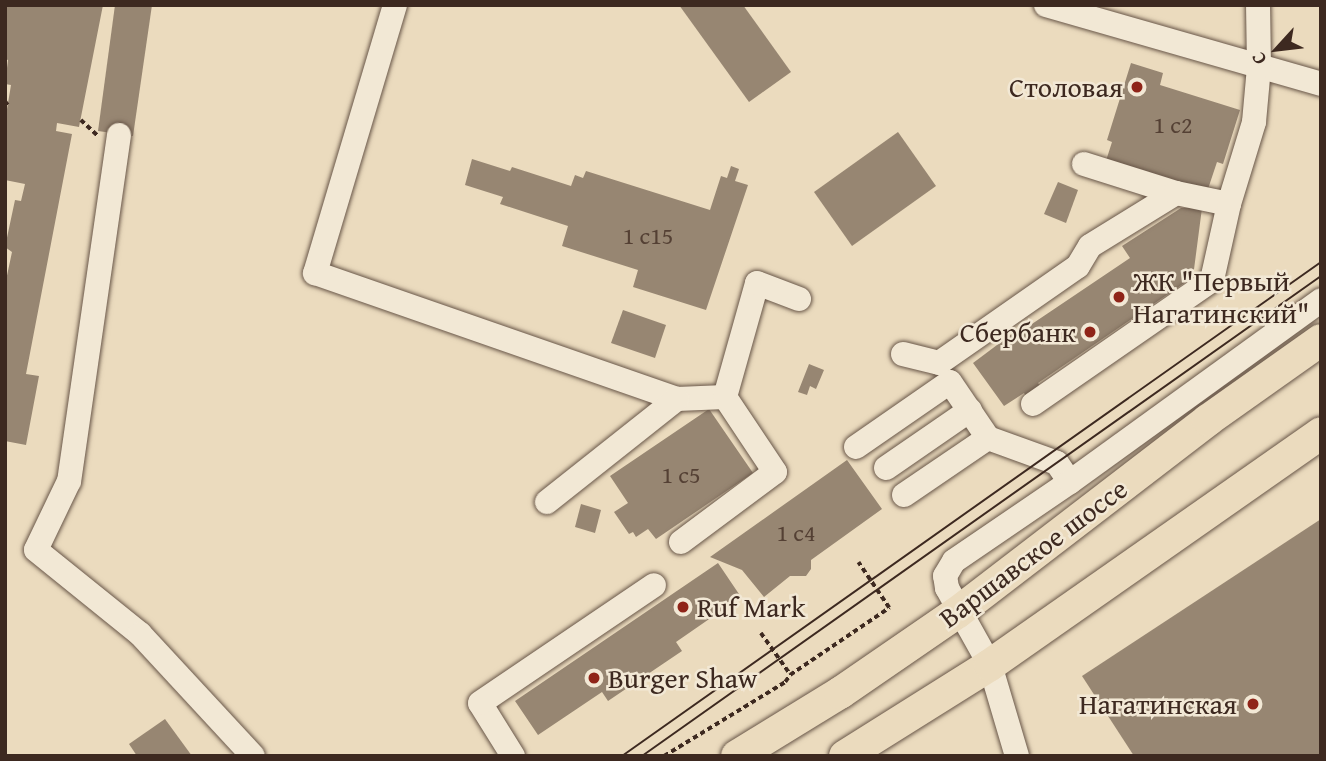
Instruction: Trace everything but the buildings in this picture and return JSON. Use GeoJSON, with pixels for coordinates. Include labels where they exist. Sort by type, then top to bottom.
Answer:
{"type":"FeatureCollection","features":[{"type":"Feature","properties":{"kind":"main road","name":"Варшавское шоссе"},"geometry":{"type":"LineString","coordinates":[[737,756],[840,693],[958,612],[1208,419],[1321,340]]}},
{"type":"Feature","properties":{"kind":"main road"},"geometry":{"type":"LineString","coordinates":[[845,756],[990,665],[1321,433]]}},
{"type":"Feature","properties":{"kind":"street"},"geometry":{"type":"LineString","coordinates":[[395,5],[315,273],[677,398],[725,397]]}},
{"type":"Feature","properties":{"kind":"street"},"geometry":{"type":"LineString","coordinates":[[1046,5],[1321,84]]}},
{"type":"Feature","properties":{"kind":"street"},"geometry":{"type":"LineString","coordinates":[[1033,404],[1212,280],[1229,204],[1254,122],[1259,67],[1258,5]]}},
{"type":"Feature","properties":{"kind":"street"},"geometry":{"type":"LineString","coordinates":[[108,135],[69,481],[36,550],[140,634],[253,756]]}},
{"type":"Feature","properties":{"kind":"street"},"geometry":{"type":"LineString","coordinates":[[1084,164],[1176,192],[1229,204]]}},
{"type":"Feature","properties":{"kind":"street"},"geometry":{"type":"LineString","coordinates":[[856,447],[1078,267],[1090,246],[1176,192]]}},
{"type":"Feature","properties":{"kind":"street"},"geometry":{"type":"LineString","coordinates":[[681,542],[775,472],[725,397],[757,283],[799,299]]}},
{"type":"Feature","properties":{"kind":"street"},"geometry":{"type":"LineString","coordinates":[[1017,756],[990,665],[947,588],[945,576],[954,561],[1070,482],[1321,300]]}},
{"type":"Feature","properties":{"kind":"street"},"geometry":{"type":"LineString","coordinates":[[903,354],[944,373],[988,438],[1057,463],[1070,482]]}},
{"type":"Feature","properties":{"kind":"street"},"geometry":{"type":"LineString","coordinates":[[547,502],[677,398]]}},
{"type":"Feature","properties":{"kind":"street"},"geometry":{"type":"LineString","coordinates":[[886,468],[970,410]]}},
{"type":"Feature","properties":{"kind":"street"},"geometry":{"type":"LineString","coordinates":[[904,495],[988,438]]}},
{"type":"Feature","properties":{"kind":"street"},"geometry":{"type":"LineString","coordinates":[[513,756],[480,703],[654,585]]}},
{"type":"Feature","properties":{"kind":"path"},"geometry":{"type":"LineString","coordinates":[[5,100],[9,107]]}},
{"type":"Feature","properties":{"kind":"path"},"geometry":{"type":"LineString","coordinates":[[80,120],[108,135]]}},
{"type":"Feature","properties":{"kind":"path"},"geometry":{"type":"LineString","coordinates":[[664,756],[749,706],[889,608],[858,562]]}},
{"type":"Feature","properties":{"kind":"path"},"geometry":{"type":"LineString","coordinates":[[761,633],[790,675]]}},
{"type":"Feature","properties":{"kind":"tram line"},"geometry":{"type":"LineString","coordinates":[[622,756],[1321,262]]}},
{"type":"Feature","properties":{"kind":"tram line"},"geometry":{"type":"LineString","coordinates":[[642,756],[1321,276]]}},
{"type":"Feature","properties":{"kind":"place","name":"Столовая"},"geometry":{"type":"Point","coordinates":[1137,87]}},
{"type":"Feature","properties":{"kind":"place","name":"ЖК \"Первый Нагатинский\""},"geometry":{"type":"Point","coordinates":[1119,297]}},
{"type":"Feature","properties":{"kind":"place","name":"Сбербанк"},"geometry":{"type":"Point","coordinates":[1090,332]}},
{"type":"Feature","properties":{"kind":"place","name":"Ruf Mark"},"geometry":{"type":"Point","coordinates":[683,607]}},
{"type":"Feature","properties":{"kind":"place","name":"Burger Shaw"},"geometry":{"type":"Point","coordinates":[594,678]}},
{"type":"Feature","properties":{"kind":"place","name":"Нагатинская"},"geometry":{"type":"Point","coordinates":[1253,704]}}]}
